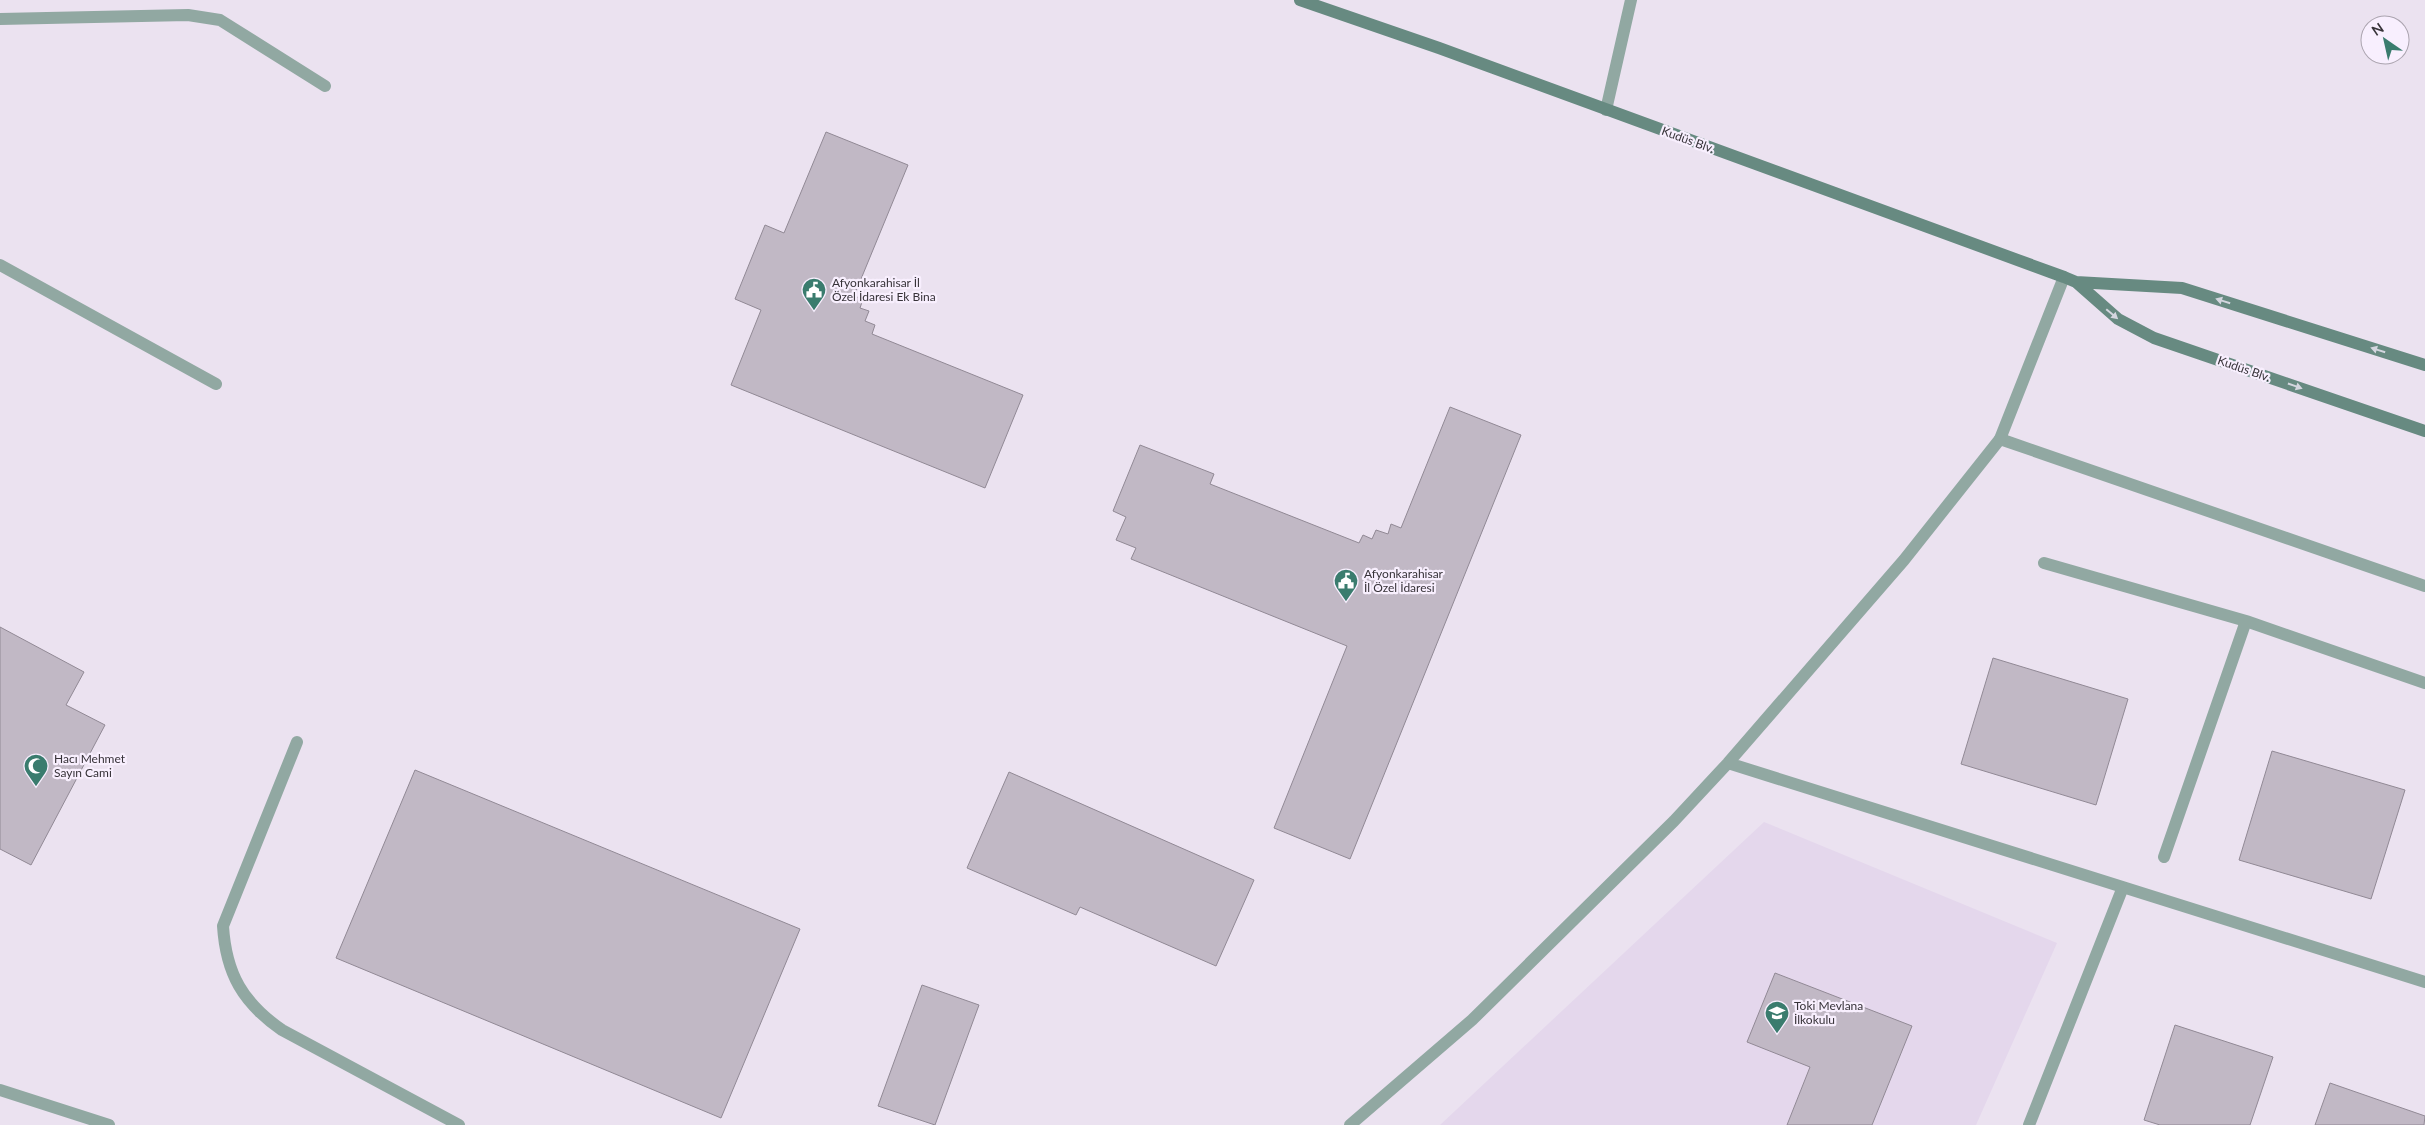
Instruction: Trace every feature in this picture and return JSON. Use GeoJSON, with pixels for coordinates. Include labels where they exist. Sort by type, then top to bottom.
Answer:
{"type":"FeatureCollection","features":[{"type":"Feature","properties":{"kind":"street","name":"Kudüs Blv."},"geometry":{"type":"LineString","coordinates":[[1300,0],[2070,280],[2182,288],[2425,365]]}},
{"type":"Feature","properties":{"kind":"street"},"geometry":{"type":"LineString","coordinates":[[1606,110],[1631,0]]}},
{"type":"Feature","properties":{"kind":"street"},"geometry":{"type":"LineString","coordinates":[[0,19],[188,15],[220,20],[325,86]]}},
{"type":"Feature","properties":{"kind":"street"},"geometry":{"type":"LineString","coordinates":[[0,265],[216,384]]}},
{"type":"Feature","properties":{"kind":"street","name":"Kudüs Blv."},"geometry":{"type":"LineString","coordinates":[[2070,280],[2118,319],[2154,338],[2425,431]]}},
{"type":"Feature","properties":{"kind":"street"},"geometry":{"type":"LineString","coordinates":[[1350,1125],[1472,1020],[1674,821],[1728,763],[1904,560],[2000,438],[2070,280]]}},
{"type":"Feature","properties":{"kind":"street"},"geometry":{"type":"LineString","coordinates":[[2000,438],[2425,586]]}},
{"type":"Feature","properties":{"kind":"street"},"geometry":{"type":"LineString","coordinates":[[2044,563],[2246,621],[2425,683]]}},
{"type":"Feature","properties":{"kind":"street"},"geometry":{"type":"LineString","coordinates":[[2164,857],[2246,621]]}},
{"type":"Feature","properties":{"kind":"street"},"geometry":{"type":"LineString","coordinates":[[297,742],[223,926],[224,947],[238,987],[250,1004],[282,1030],[460,1125]]}},
{"type":"Feature","properties":{"kind":"street"},"geometry":{"type":"LineString","coordinates":[[1728,763],[2425,982]]}},
{"type":"Feature","properties":{"kind":"street"},"geometry":{"type":"LineString","coordinates":[[2028,1125],[2124,887]]}},
{"type":"Feature","properties":{"kind":"street"},"geometry":{"type":"LineString","coordinates":[[0,1090],[109,1125]]}},
{"type":"Feature","properties":{"kind":"shaded area","name":"Toki Mevlana İlkokulu"},"geometry":{"type":"Polygon","coordinates":[[[1764,822],[2057,943],[1976,1125],[1440,1125],[1764,822]]]}},
{"type":"Feature","properties":{"kind":"building","name":"Afyonkarahisar İl Özel İdaresi Ek Bina"},"geometry":{"type":"Polygon","coordinates":[[[826,132],[908,165],[854,296],[863,299],[860,308],[869,311],[865,321],[875,325],[872,334],[1023,395],[985,488],[731,385],[761,310],[735,299],[765,225],[784,233],[826,132]]]}},
{"type":"Feature","properties":{"kind":"building","name":"Afyonkarahisar İl Özel İdaresi"},"geometry":{"type":"Polygon","coordinates":[[[1450,407],[1521,435],[1350,859],[1274,828],[1347,646],[1131,559],[1136,548],[1116,540],[1126,517],[1113,511],[1140,445],[1214,474],[1210,484],[1359,543],[1363,535],[1372,539],[1376,530],[1388,534],[1391,524],[1401,528],[1450,407]]]}},
{"type":"Feature","properties":{"kind":"building","name":"Hacı Mehmet Sayın Cami"},"geometry":{"type":"Polygon","coordinates":[[[0,627],[84,672],[66,705],[105,725],[31,865],[0,849],[0,627]]]}},
{"type":"Feature","properties":{"kind":"building"},"geometry":{"type":"Polygon","coordinates":[[[1993,658],[2128,699],[2096,805],[1961,764],[1993,658]]]}},
{"type":"Feature","properties":{"kind":"building"},"geometry":{"type":"Polygon","coordinates":[[[2272,751],[2405,790],[2371,899],[2239,860],[2272,751]]]}},
{"type":"Feature","properties":{"kind":"building"},"geometry":{"type":"Polygon","coordinates":[[[415,770],[800,929],[721,1118],[336,958],[415,770]]]}},
{"type":"Feature","properties":{"kind":"building"},"geometry":{"type":"Polygon","coordinates":[[[1009,772],[1254,880],[1216,966],[1080,907],[1076,915],[967,868],[1009,772]]]}},
{"type":"Feature","properties":{"kind":"building"},"geometry":{"type":"Polygon","coordinates":[[[1775,973],[1912,1026],[1872,1125],[1787,1125],[1810,1067],[1747,1042],[1775,973]]]}},
{"type":"Feature","properties":{"kind":"building"},"geometry":{"type":"Polygon","coordinates":[[[922,985],[979,1005],[935,1125],[878,1106],[922,985]]]}},
{"type":"Feature","properties":{"kind":"building"},"geometry":{"type":"Polygon","coordinates":[[[2175,1025],[2273,1057],[2250,1125],[2160,1125],[2144,1120],[2175,1025]]]}},
{"type":"Feature","properties":{"kind":"building"},"geometry":{"type":"Polygon","coordinates":[[[2330,1083],[2425,1116],[2424,1125],[2315,1125],[2330,1083]]]}},
{"type":"Feature","properties":{"kind":"place","name":"Afyonkarahisar İl Özel İdaresi Ek Bina"},"geometry":{"type":"Point","coordinates":[814,311]}},
{"type":"Feature","properties":{"kind":"place","name":"Afyonkarahisar İl Özel İdaresi"},"geometry":{"type":"Point","coordinates":[1346,602]}},
{"type":"Feature","properties":{"kind":"place","name":"Hacı Mehmet Sayın Cami"},"geometry":{"type":"Point","coordinates":[36,787]}},
{"type":"Feature","properties":{"kind":"place","name":"Toki Mevlana İlkokulu"},"geometry":{"type":"Point","coordinates":[1777,1034]}}]}
